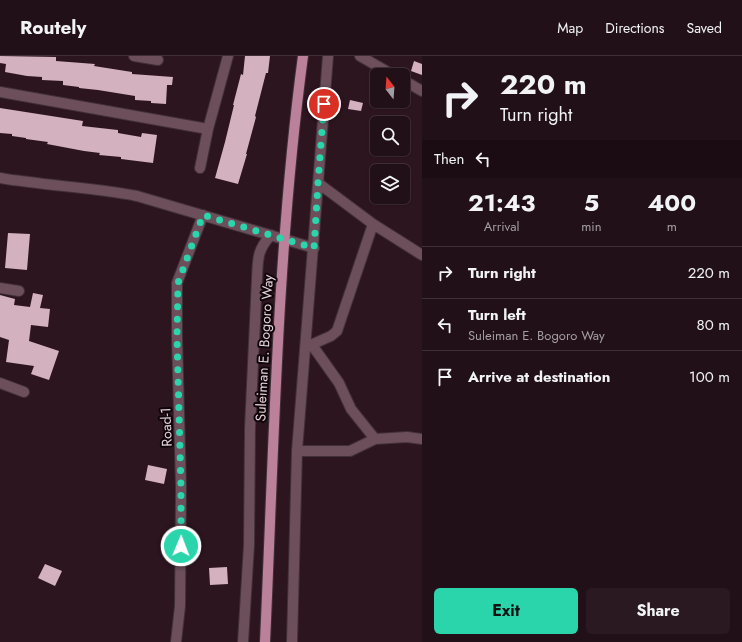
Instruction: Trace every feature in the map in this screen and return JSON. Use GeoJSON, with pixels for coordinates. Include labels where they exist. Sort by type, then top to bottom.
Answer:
{"type":"FeatureCollection","features":[{"type":"Feature","properties":{"kind":"main road","name":"Suleiman E. Bogoro Way"},"geometry":{"type":"LineString","coordinates":[[265,642],[284,239],[303,56]]}},
{"type":"Feature","properties":{"kind":"street"},"geometry":{"type":"LineString","coordinates":[[134,56],[158,60]]}},
{"type":"Feature","properties":{"kind":"street"},"geometry":{"type":"LineString","coordinates":[[200,168],[208,129],[228,56]]}},
{"type":"Feature","properties":{"kind":"street"},"geometry":{"type":"LineString","coordinates":[[292,642],[297,451],[309,346],[318,183],[328,56]]}},
{"type":"Feature","properties":{"kind":"street"},"geometry":{"type":"LineString","coordinates":[[360,56],[381,68]]}},
{"type":"Feature","properties":{"kind":"street"},"geometry":{"type":"LineString","coordinates":[[410,84],[422,91]]}},
{"type":"Feature","properties":{"kind":"street"},"geometry":{"type":"LineString","coordinates":[[0,92],[208,129]]}},
{"type":"Feature","properties":{"kind":"street"},"geometry":{"type":"LineString","coordinates":[[0,178],[30,183],[118,192],[137,196],[314,248]]}},
{"type":"Feature","properties":{"kind":"street"},"geometry":{"type":"LineString","coordinates":[[318,183],[373,224],[422,255]]}},
{"type":"Feature","properties":{"kind":"street","name":"Road-1"},"geometry":{"type":"LineString","coordinates":[[176,642],[180,606],[181,495],[177,337],[178,283],[203,215]]}},
{"type":"Feature","properties":{"kind":"street"},"geometry":{"type":"LineString","coordinates":[[309,346],[331,336],[337,331],[373,224]]}},
{"type":"Feature","properties":{"kind":"street"},"geometry":{"type":"LineString","coordinates":[[243,642],[249,545],[250,428],[258,254],[271,235]]}},
{"type":"Feature","properties":{"kind":"street"},"geometry":{"type":"LineString","coordinates":[[0,288],[19,291]]}},
{"type":"Feature","properties":{"kind":"street"},"geometry":{"type":"LineString","coordinates":[[309,346],[339,383],[351,409],[375,439]]}},
{"type":"Feature","properties":{"kind":"street"},"geometry":{"type":"LineString","coordinates":[[0,383],[24,392]]}},
{"type":"Feature","properties":{"kind":"street"},"geometry":{"type":"LineString","coordinates":[[297,451],[350,451],[375,439],[407,437],[422,438]]}},
{"type":"Feature","properties":{"kind":"building"},"geometry":{"type":"Polygon","coordinates":[[[0,56],[56,57],[56,61],[95,64],[94,66],[132,72],[132,74],[173,77],[172,85],[167,85],[166,104],[151,103],[151,101],[135,100],[135,96],[79,88],[63,85],[63,81],[42,80],[42,77],[5,72],[6,64],[0,63],[0,56]]]}},
{"type":"Feature","properties":{"kind":"building"},"geometry":{"type":"Polygon","coordinates":[[[245,56],[270,56],[268,73],[266,73],[247,154],[238,184],[215,178],[241,74],[243,75],[245,56]]]}},
{"type":"Feature","properties":{"kind":"building"},"geometry":{"type":"Polygon","coordinates":[[[414,61],[422,64],[422,75],[411,71],[414,61]]]}},
{"type":"Feature","properties":{"kind":"building"},"geometry":{"type":"Polygon","coordinates":[[[350,100],[363,103],[361,111],[348,109],[350,100]]]}},
{"type":"Feature","properties":{"kind":"building"},"geometry":{"type":"Polygon","coordinates":[[[0,108],[83,121],[82,126],[118,130],[118,133],[141,137],[142,133],[157,135],[153,163],[121,159],[121,157],[99,155],[100,153],[47,144],[48,142],[12,136],[12,134],[0,133],[0,108]]]}},
{"type":"Feature","properties":{"kind":"building"},"geometry":{"type":"Polygon","coordinates":[[[8,233],[30,234],[27,270],[5,268],[8,233]]]}},
{"type":"Feature","properties":{"kind":"building"},"geometry":{"type":"Polygon","coordinates":[[[33,293],[43,295],[40,308],[50,309],[48,327],[31,325],[29,341],[59,351],[49,380],[31,374],[34,366],[6,362],[9,340],[0,337],[0,295],[15,299],[14,305],[30,307],[33,293]]]}},
{"type":"Feature","properties":{"kind":"building"},"geometry":{"type":"Polygon","coordinates":[[[148,465],[167,469],[164,484],[145,480],[148,465]]]}},
{"type":"Feature","properties":{"kind":"building"},"geometry":{"type":"Polygon","coordinates":[[[45,564],[62,571],[55,586],[38,578],[45,564]]]}},
{"type":"Feature","properties":{"kind":"building"},"geometry":{"type":"Polygon","coordinates":[[[227,567],[228,584],[210,585],[209,568],[227,567]]]}},
{"type":"Feature","properties":{"kind":"route"},"geometry":{"type":"LineString","coordinates":[[181,546],[177,337],[178,283],[203,215],[314,248],[324,104]]}}]}
